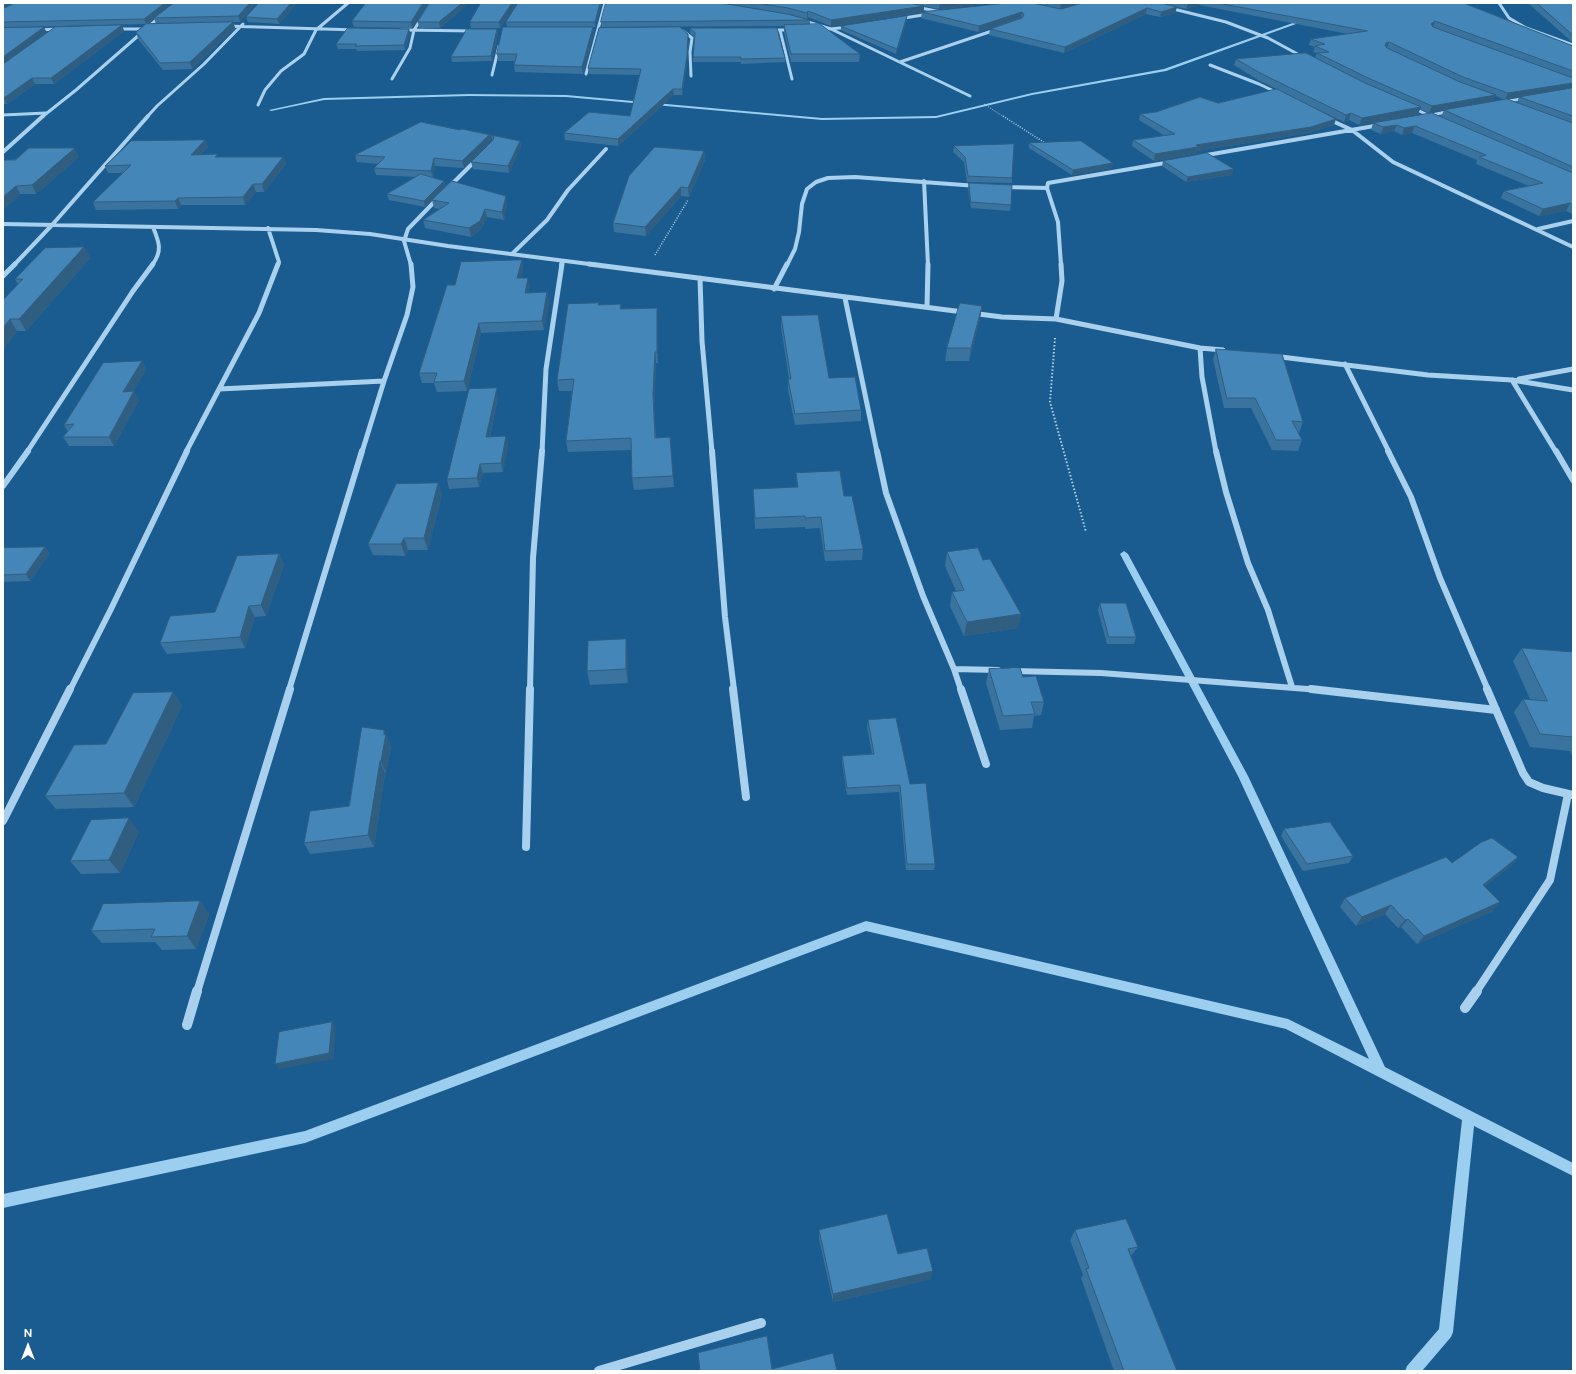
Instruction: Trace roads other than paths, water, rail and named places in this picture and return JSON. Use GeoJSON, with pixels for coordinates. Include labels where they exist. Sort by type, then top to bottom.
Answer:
{"type":"FeatureCollection","features":[{"type":"Feature","properties":{"kind":"street"},"geometry":{"type":"LineString","coordinates":[[258,105],[265,90],[281,71],[304,54],[316,30],[348,3]]}},
{"type":"Feature","properties":{"kind":"street"},"geometry":{"type":"LineString","coordinates":[[392,79],[407,53],[415,34],[414,30],[431,3]]}},
{"type":"Feature","properties":{"kind":"street"},"geometry":{"type":"LineString","coordinates":[[586,74],[605,3]]}},
{"type":"Feature","properties":{"kind":"street"},"geometry":{"type":"LineString","coordinates":[[1149,3],[1226,22],[1268,38],[1309,59]]}},
{"type":"Feature","properties":{"kind":"street"},"geometry":{"type":"LineString","coordinates":[[1500,3],[1509,18],[1526,28],[1573,45]]}},
{"type":"Feature","properties":{"kind":"street"},"geometry":{"type":"LineString","coordinates":[[910,6],[941,12]]}},
{"type":"Feature","properties":{"kind":"street"},"geometry":{"type":"LineString","coordinates":[[895,20],[948,11]]}},
{"type":"Feature","properties":{"kind":"street"},"geometry":{"type":"LineString","coordinates":[[3,152],[46,113],[76,90],[167,12]]}},
{"type":"Feature","properties":{"kind":"street"},"geometry":{"type":"LineString","coordinates":[[795,19],[831,29],[970,96]]}},
{"type":"Feature","properties":{"kind":"street"},"geometry":{"type":"LineString","coordinates":[[3,276],[52,225],[157,106],[204,64],[243,25],[246,20]]}},
{"type":"Feature","properties":{"kind":"street"},"geometry":{"type":"LineString","coordinates":[[220,26],[243,25],[316,30],[362,30]]}},
{"type":"Feature","properties":{"kind":"street"},"geometry":{"type":"LineString","coordinates":[[817,30],[852,26]]}},
{"type":"Feature","properties":{"kind":"street"},"geometry":{"type":"LineString","coordinates":[[108,29],[153,28]]}},
{"type":"Feature","properties":{"kind":"street"},"geometry":{"type":"LineString","coordinates":[[900,62],[1001,28]]}},
{"type":"Feature","properties":{"kind":"street"},"geometry":{"type":"LineString","coordinates":[[50,34],[56,29]]}},
{"type":"Feature","properties":{"kind":"street"},"geometry":{"type":"LineString","coordinates":[[33,30],[63,29]]}},
{"type":"Feature","properties":{"kind":"street"},"geometry":{"type":"LineString","coordinates":[[399,30],[478,31]]}},
{"type":"Feature","properties":{"kind":"street"},"geometry":{"type":"LineString","coordinates":[[590,30],[606,30]]}},
{"type":"Feature","properties":{"kind":"street"},"geometry":{"type":"LineString","coordinates":[[765,30],[794,30]]}},
{"type":"Feature","properties":{"kind":"street"},"geometry":{"type":"LineString","coordinates":[[780,30],[792,79]]}},
{"type":"Feature","properties":{"kind":"street"},"geometry":{"type":"LineString","coordinates":[[675,31],[690,31]]}},
{"type":"Feature","properties":{"kind":"street"},"geometry":{"type":"LineString","coordinates":[[683,31],[692,38],[690,52],[691,76]]}},
{"type":"Feature","properties":{"kind":"street"},"geometry":{"type":"LineString","coordinates":[[492,75],[501,39]]}},
{"type":"Feature","properties":{"kind":"street"},"geometry":{"type":"LineString","coordinates":[[1210,65],[1259,84],[1286,97]]}},
{"type":"Feature","properties":{"kind":"street"},"geometry":{"type":"LineString","coordinates":[[1505,102],[1535,97]]}},
{"type":"Feature","properties":{"kind":"street"},"geometry":{"type":"LineString","coordinates":[[1497,101],[1511,104]]}},
{"type":"Feature","properties":{"kind":"street"},"geometry":{"type":"LineString","coordinates":[[1408,106],[1436,118]]}},
{"type":"Feature","properties":{"kind":"street"},"geometry":{"type":"LineString","coordinates":[[1422,117],[1460,110]]}},
{"type":"Feature","properties":{"kind":"street"},"geometry":{"type":"LineString","coordinates":[[3,115],[46,113]]}},
{"type":"Feature","properties":{"kind":"street"},"geometry":{"type":"LineString","coordinates":[[1326,117],[1352,130],[1393,162],[1573,246]]}},
{"type":"Feature","properties":{"kind":"street"},"geometry":{"type":"LineString","coordinates":[[1199,157],[1383,124]]}},
{"type":"Feature","properties":{"kind":"street"},"geometry":{"type":"LineString","coordinates":[[512,254],[547,220],[568,190],[606,149]]}},
{"type":"Feature","properties":{"kind":"street"},"geometry":{"type":"LineString","coordinates":[[187,1025],[384,381],[406,315],[413,287],[411,262],[404,240],[408,229],[486,150]]}},
{"type":"Feature","properties":{"kind":"street"},"geometry":{"type":"LineString","coordinates":[[1056,319],[1062,281],[1060,242],[1058,222],[1047,188],[1048,183],[1176,161]]}},
{"type":"Feature","properties":{"kind":"street"},"geometry":{"type":"LineString","coordinates":[[774,289],[795,249],[799,232],[802,204],[807,189],[816,182],[828,178],[855,177],[978,186]]}},
{"type":"Feature","properties":{"kind":"street"},"geometry":{"type":"LineString","coordinates":[[924,181],[928,261],[927,307]]}},
{"type":"Feature","properties":{"kind":"street"},"geometry":{"type":"LineString","coordinates":[[1001,187],[1047,188]]}},
{"type":"Feature","properties":{"kind":"street"},"geometry":{"type":"LineString","coordinates":[[1538,229],[1573,221]]}},
{"type":"Feature","properties":{"kind":"street"},"geometry":{"type":"LineString","coordinates":[[3,224],[268,228],[370,234],[404,240],[562,261],[645,270],[845,298],[1002,317],[1056,319],[1200,348],[1230,351]]}},
{"type":"Feature","properties":{"kind":"street"},"geometry":{"type":"LineString","coordinates":[[3,486],[35,441],[158,257],[159,243],[153,227]]}},
{"type":"Feature","properties":{"kind":"street"},"geometry":{"type":"LineString","coordinates":[[3,821],[111,609],[188,449],[259,313],[279,262],[268,228]]}},
{"type":"Feature","properties":{"kind":"street"},"geometry":{"type":"LineString","coordinates":[[526,847],[533,558],[542,450],[546,369],[562,261]]}},
{"type":"Feature","properties":{"kind":"street"},"geometry":{"type":"LineString","coordinates":[[700,278],[702,341],[715,481],[725,617],[746,798]]}},
{"type":"Feature","properties":{"kind":"street"},"geometry":{"type":"LineString","coordinates":[[845,298],[886,493],[923,596],[954,669],[986,764]]}},
{"type":"Feature","properties":{"kind":"street"},"geometry":{"type":"LineString","coordinates":[[1200,348],[1202,377],[1208,411],[1216,454],[1226,492],[1248,563],[1268,610],[1292,687]]}},
{"type":"Feature","properties":{"kind":"street"},"geometry":{"type":"LineString","coordinates":[[1267,355],[1428,374],[1512,380],[1573,390]]}},
{"type":"Feature","properties":{"kind":"street"},"geometry":{"type":"LineString","coordinates":[[1345,364],[1411,497],[1440,578],[1523,773],[1529,782],[1543,788],[1571,795],[1550,880],[1464,1008]]}},
{"type":"Feature","properties":{"kind":"street"},"geometry":{"type":"LineString","coordinates":[[1512,380],[1573,369]]}},
{"type":"Feature","properties":{"kind":"street"},"geometry":{"type":"LineString","coordinates":[[1512,380],[1573,480]]}},
{"type":"Feature","properties":{"kind":"street"},"geometry":{"type":"LineString","coordinates":[[220,389],[384,381]]}},
{"type":"Feature","properties":{"kind":"street"},"geometry":{"type":"LineString","coordinates":[[954,669],[1101,673],[1292,687],[1496,710]]}},
{"type":"Feature","properties":{"kind":"street"},"geometry":{"type":"LineString","coordinates":[[599,1371],[761,1324]]}},
{"type":"Feature","properties":{"kind":"waterway"},"geometry":{"type":"LineString","coordinates":[[271,110],[324,99],[469,95],[566,96],[822,119],[936,117],[1032,94],[1165,70],[1305,20]]}},
{"type":"Feature","properties":{"kind":"waterway"},"geometry":{"type":"LineString","coordinates":[[1124,554],[1243,776],[1381,1072]]}},
{"type":"Feature","properties":{"kind":"waterway"},"geometry":{"type":"LineString","coordinates":[[3,1201],[305,1137],[866,926],[1288,1024],[1381,1072]]}},
{"type":"Feature","properties":{"kind":"waterway"},"geometry":{"type":"LineString","coordinates":[[1381,1072],[1573,1170]]}},
{"type":"Feature","properties":{"kind":"waterway"},"geometry":{"type":"LineString","coordinates":[[1412,1371],[1446,1332],[1469,1117]]}}]}
